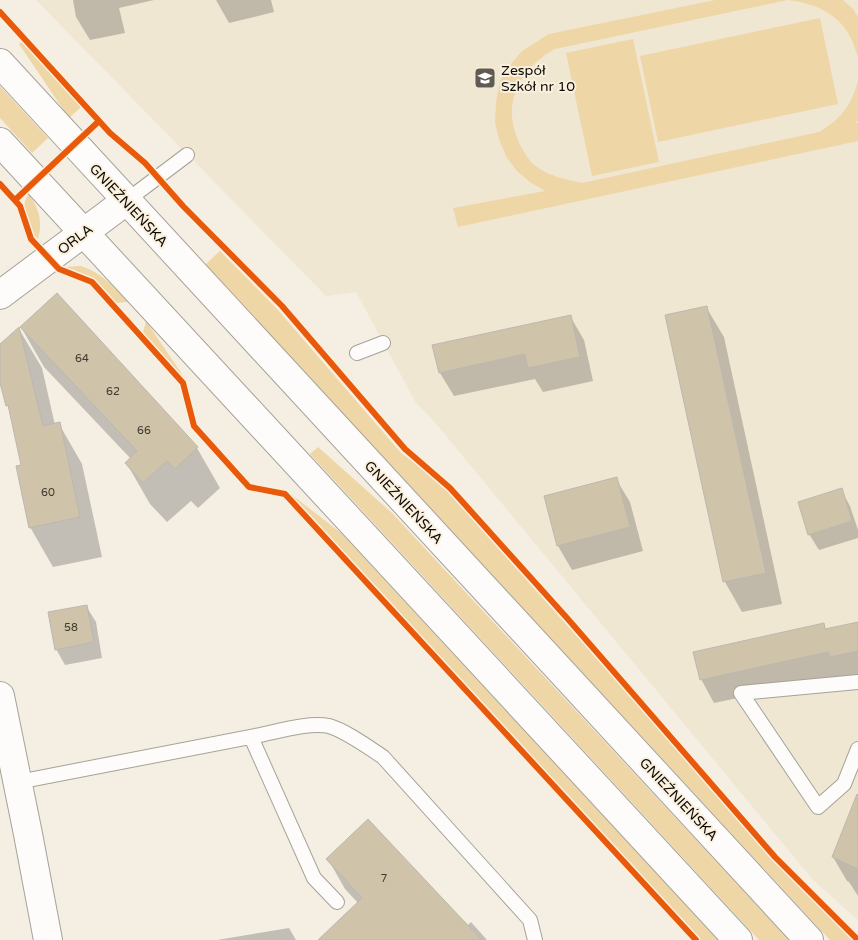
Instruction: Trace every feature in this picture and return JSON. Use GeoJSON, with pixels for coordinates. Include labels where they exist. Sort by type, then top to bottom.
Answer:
{"type":"FeatureCollection","features":[{"type":"Feature","properties":{"kind":"street","name":"GNIEŹNIEŃSKA"},"geometry":{"type":"LineString","coordinates":[[0,64],[809,940]]}},
{"type":"Feature","properties":{"kind":"street"},"geometry":{"type":"LineString","coordinates":[[0,142],[738,940]]}},
{"type":"Feature","properties":{"kind":"street","name":"ORLA"},"geometry":{"type":"LineString","coordinates":[[0,295],[126,201]]}},
{"type":"Feature","properties":{"kind":"street"},"geometry":{"type":"LineString","coordinates":[[0,696],[48,940]]}},
{"type":"Feature","properties":{"kind":"lane"},"geometry":{"type":"LineString","coordinates":[[126,201],[187,155]]}},
{"type":"Feature","properties":{"kind":"lane"},"geometry":{"type":"LineString","coordinates":[[357,353],[383,343]]}},
{"type":"Feature","properties":{"kind":"lane"},"geometry":{"type":"LineString","coordinates":[[858,682],[741,693],[818,807],[844,784],[858,749]]}},
{"type":"Feature","properties":{"kind":"lane"},"geometry":{"type":"LineString","coordinates":[[18,782],[251,737],[297,726],[328,726],[359,741],[382,757],[530,920],[535,940]]}},
{"type":"Feature","properties":{"kind":"lane"},"geometry":{"type":"LineString","coordinates":[[251,737],[314,878],[337,902]]}},
{"type":"Feature","properties":{"kind":"shaded area"},"geometry":{"type":"Polygon","coordinates":[[[36,0],[858,0],[858,920],[813,880],[433,420],[416,403],[356,292],[326,296],[36,0]]]}},
{"type":"Feature","properties":{"kind":"shaded area"},"geometry":{"type":"Polygon","coordinates":[[[715,0],[788,0],[555,49],[543,56],[533,65],[518,86],[512,111],[517,138],[530,161],[538,168],[550,174],[582,183],[819,132],[834,122],[849,104],[858,80],[858,120],[856,123],[858,123],[858,141],[458,227],[453,208],[545,191],[517,171],[507,158],[495,123],[500,81],[509,66],[522,51],[549,34],[715,0]]]}},
{"type":"Feature","properties":{"kind":"shaded area"},"geometry":{"type":"Polygon","coordinates":[[[788,0],[843,0],[853,9],[858,17],[858,58],[848,34],[842,24],[834,17],[813,6],[788,0]]]}},
{"type":"Feature","properties":{"kind":"shaded area"},"geometry":{"type":"Polygon","coordinates":[[[820,18],[838,104],[658,142],[640,56],[820,18]]]}},
{"type":"Feature","properties":{"kind":"shaded area"},"geometry":{"type":"Polygon","coordinates":[[[633,39],[659,162],[592,176],[566,53],[633,39]]]}},
{"type":"Feature","properties":{"kind":"shaded area"},"geometry":{"type":"Polygon","coordinates":[[[22,41],[80,105],[80,108],[69,118],[19,44],[22,41]]]}},
{"type":"Feature","properties":{"kind":"shaded area"},"geometry":{"type":"Polygon","coordinates":[[[0,86],[48,138],[32,153],[0,118],[0,86]]]}},
{"type":"Feature","properties":{"kind":"shaded area"},"geometry":{"type":"Polygon","coordinates":[[[29,194],[39,216],[38,239],[31,230],[26,217],[24,204],[29,194]]]}},
{"type":"Feature","properties":{"kind":"shaded area"},"geometry":{"type":"Polygon","coordinates":[[[220,251],[278,310],[401,453],[418,465],[447,491],[690,763],[773,859],[853,940],[830,940],[205,265],[220,251]]]}},
{"type":"Feature","properties":{"kind":"shaded area"},"geometry":{"type":"Polygon","coordinates":[[[81,266],[101,276],[128,302],[115,303],[95,280],[65,267],[81,266]]]}},
{"type":"Feature","properties":{"kind":"shaded area"},"geometry":{"type":"Polygon","coordinates":[[[146,321],[188,383],[143,333],[146,321]]]}},
{"type":"Feature","properties":{"kind":"shaded area"},"geometry":{"type":"Polygon","coordinates":[[[318,447],[392,513],[789,940],[759,940],[310,454],[318,447]]]}},
{"type":"Feature","properties":{"kind":"shaded area"},"geometry":{"type":"Polygon","coordinates":[[[283,488],[341,533],[718,940],[700,940],[283,488]]]}},
{"type":"Feature","properties":{"kind":"building"},"geometry":{"type":"Polygon","coordinates":[[[57,293],[198,447],[175,469],[167,461],[143,483],[125,463],[137,451],[20,327],[57,293]]]}},
{"type":"Feature","properties":{"kind":"building"},"geometry":{"type":"Polygon","coordinates":[[[707,306],[766,573],[723,582],[665,315],[707,306]]]}},
{"type":"Feature","properties":{"kind":"building"},"geometry":{"type":"Polygon","coordinates":[[[571,315],[580,357],[528,368],[525,354],[439,373],[432,345],[571,315]]]}},
{"type":"Feature","properties":{"kind":"building"},"geometry":{"type":"Polygon","coordinates":[[[19,327],[43,426],[60,422],[80,517],[29,528],[16,466],[21,465],[8,405],[6,406],[0,383],[0,344],[19,327]]]}},
{"type":"Feature","properties":{"kind":"building"},"geometry":{"type":"Polygon","coordinates":[[[617,477],[630,527],[557,546],[544,496],[617,477]]]}},
{"type":"Feature","properties":{"kind":"building"},"geometry":{"type":"Polygon","coordinates":[[[842,488],[852,521],[808,535],[798,502],[842,488]]]}},
{"type":"Feature","properties":{"kind":"building"},"geometry":{"type":"Polygon","coordinates":[[[87,605],[94,642],[55,650],[48,612],[87,605]]]}},
{"type":"Feature","properties":{"kind":"building"},"geometry":{"type":"Polygon","coordinates":[[[858,622],[858,651],[830,657],[828,652],[700,680],[693,652],[824,623],[825,629],[858,622]]]}},
{"type":"Feature","properties":{"kind":"building"},"geometry":{"type":"Polygon","coordinates":[[[858,795],[858,869],[832,857],[858,795]]]}},
{"type":"Feature","properties":{"kind":"building"},"geometry":{"type":"Polygon","coordinates":[[[368,819],[482,940],[318,940],[362,898],[326,859],[368,819]]]}},
{"type":"Feature","properties":{"kind":"cycle path"},"geometry":{"type":"LineString","coordinates":[[0,12],[110,133],[145,163],[183,206],[282,306],[405,449],[450,488],[567,618],[775,857],[858,940]]}},
{"type":"Feature","properties":{"kind":"cycle path"},"geometry":{"type":"LineString","coordinates":[[15,200],[99,121]]}},
{"type":"Feature","properties":{"kind":"cycle path"},"geometry":{"type":"LineString","coordinates":[[0,184],[20,206],[31,239],[59,269],[92,282],[183,383],[194,426],[249,487],[285,494],[696,940]]}},
{"type":"Feature","properties":{"kind":"place","name":"Zespół Szkół nr 10"},"geometry":{"type":"Point","coordinates":[485,78]}}]}
